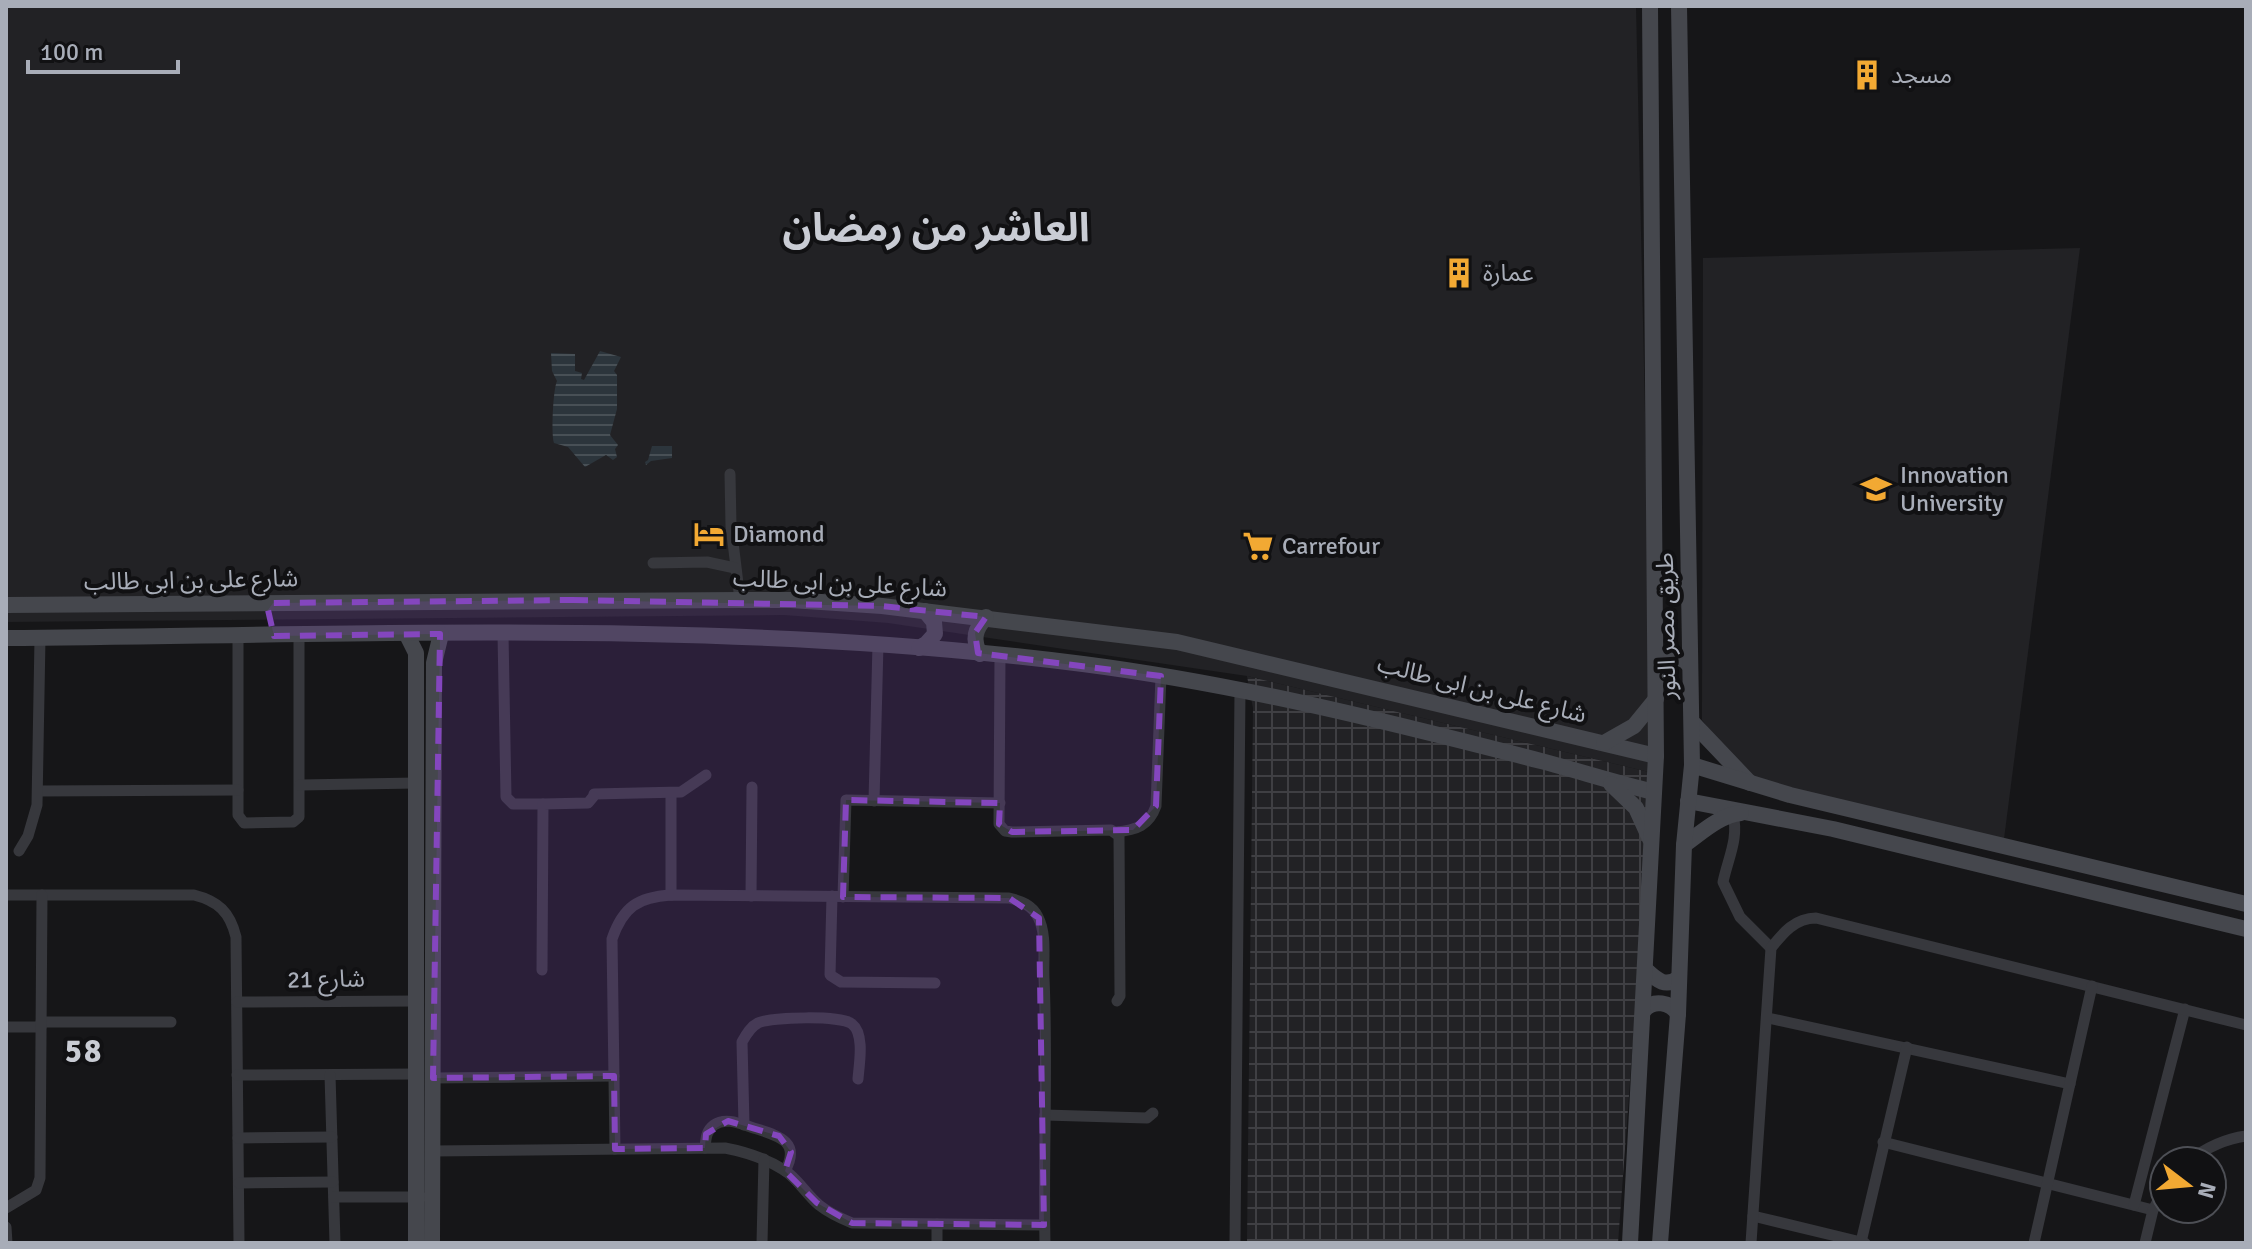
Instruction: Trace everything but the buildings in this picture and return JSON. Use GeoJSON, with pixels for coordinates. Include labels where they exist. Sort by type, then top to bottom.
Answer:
{"type":"FeatureCollection","features":[{"type":"Feature","properties":{"kind":"street","name":"طريق مصر النور"},"geometry":{"type":"LineString","coordinates":[[1630,1243],[1656,756],[1650,6]]}},
{"type":"Feature","properties":{"kind":"street","name":"طريق مصر النور"},"geometry":{"type":"LineString","coordinates":[[1660,1243],[1678,1014],[1684,845],[1692,765],[1679,6]]}},
{"type":"Feature","properties":{"kind":"street"},"geometry":{"type":"LineString","coordinates":[[730,474],[735,568],[740,600]]}},
{"type":"Feature","properties":{"kind":"street"},"geometry":{"type":"LineString","coordinates":[[653,563],[707,562],[735,568]]}},
{"type":"Feature","properties":{"kind":"street","name":"شارع على بن ابى طالب"},"geometry":{"type":"LineString","coordinates":[[6,605],[791,600],[925,611],[1177,642],[1656,756]]}},
{"type":"Feature","properties":{"kind":"street"},"geometry":{"type":"LineString","coordinates":[[223,603],[232,618],[238,815],[241,821],[293,822],[299,817],[299,636]]}},
{"type":"Feature","properties":{"kind":"street"},"geometry":{"type":"LineString","coordinates":[[273,603],[267,621],[274,636]]}},
{"type":"Feature","properties":{"kind":"street"},"geometry":{"type":"LineString","coordinates":[[919,648],[935,634],[934,622],[925,611]]}},
{"type":"Feature","properties":{"kind":"street"},"geometry":{"type":"LineString","coordinates":[[980,654],[974,640],[975,633],[986,617]]}},
{"type":"Feature","properties":{"kind":"street"},"geometry":{"type":"LineString","coordinates":[[1656,617],[1672,625],[1682,624],[1689,618]]}},
{"type":"Feature","properties":{"kind":"street"},"geometry":{"type":"LineString","coordinates":[[432,1243],[424,1197],[425,1074],[434,663],[441,634]]}},
{"type":"Feature","properties":{"kind":"street"},"geometry":{"type":"LineString","coordinates":[[503,634],[506,797],[513,804],[588,803],[594,795],[681,792],[706,775]]}},
{"type":"Feature","properties":{"kind":"street"},"geometry":{"type":"LineString","coordinates":[[6,638],[698,634],[878,644],[1082,664],[1240,690],[1363,717],[1654,792]]}},
{"type":"Feature","properties":{"kind":"street"},"geometry":{"type":"LineString","coordinates":[[407,635],[416,653],[416,1001],[432,1151],[416,1243]]}},
{"type":"Feature","properties":{"kind":"street"},"geometry":{"type":"LineString","coordinates":[[19,851],[35,819],[38,791],[40,638]]}},
{"type":"Feature","properties":{"kind":"street"},"geometry":{"type":"LineString","coordinates":[[874,801],[878,644]]}},
{"type":"Feature","properties":{"kind":"street"},"geometry":{"type":"LineString","coordinates":[[1000,656],[999,824],[1005,831],[1116,832],[1133,830],[1152,818],[1156,806],[1161,676]]}},
{"type":"Feature","properties":{"kind":"street"},"geometry":{"type":"LineString","coordinates":[[1656,663],[1663,656],[1672,656],[1684,659],[1690,666]]}},
{"type":"Feature","properties":{"kind":"street"},"geometry":{"type":"LineString","coordinates":[[1235,1243],[1240,690]]}},
{"type":"Feature","properties":{"kind":"street"},"geometry":{"type":"LineString","coordinates":[[1604,743],[1634,726],[1656,699]]}},
{"type":"Feature","properties":{"kind":"street"},"geometry":{"type":"LineString","coordinates":[[1692,722],[1751,785]]}},
{"type":"Feature","properties":{"kind":"street"},"geometry":{"type":"LineString","coordinates":[[1544,762],[1550,757],[1554,744],[1549,730]]}},
{"type":"Feature","properties":{"kind":"street"},"geometry":{"type":"LineString","coordinates":[[1692,765],[1790,795],[2246,904]]}},
{"type":"Feature","properties":{"kind":"street"},"geometry":{"type":"LineString","coordinates":[[1607,780],[1636,808],[1652,845]]}},
{"type":"Feature","properties":{"kind":"street"},"geometry":{"type":"LineString","coordinates":[[300,785],[416,783]]}},
{"type":"Feature","properties":{"kind":"street"},"geometry":{"type":"LineString","coordinates":[[751,896],[752,787]]}},
{"type":"Feature","properties":{"kind":"street"},"geometry":{"type":"LineString","coordinates":[[38,791],[238,790]]}},
{"type":"Feature","properties":{"kind":"street"},"geometry":{"type":"LineString","coordinates":[[671,793],[671,895]]}},
{"type":"Feature","properties":{"kind":"street"},"geometry":{"type":"LineString","coordinates":[[1785,818],[1790,795]]}},
{"type":"Feature","properties":{"kind":"street"},"geometry":{"type":"LineString","coordinates":[[935,983],[841,982],[830,975],[846,800],[1000,803]]}},
{"type":"Feature","properties":{"kind":"street"},"geometry":{"type":"LineString","coordinates":[[1688,801],[1740,813],[1785,818],[2246,929]]}},
{"type":"Feature","properties":{"kind":"street"},"geometry":{"type":"LineString","coordinates":[[542,970],[543,804]]}},
{"type":"Feature","properties":{"kind":"street"},"geometry":{"type":"LineString","coordinates":[[1684,845],[1740,813]]}},
{"type":"Feature","properties":{"kind":"street"},"geometry":{"type":"LineString","coordinates":[[1740,813],[1723,882],[1740,917],[1771,948]]}},
{"type":"Feature","properties":{"kind":"street"},"geometry":{"type":"LineString","coordinates":[[1116,832],[1119,836],[1120,939],[1120,996],[1117,1001]]}},
{"type":"Feature","properties":{"kind":"street"},"geometry":{"type":"LineString","coordinates":[[6,895],[194,895],[210,899],[223,908],[232,921],[236,937],[239,1243]]}},
{"type":"Feature","properties":{"kind":"street"},"geometry":{"type":"LineString","coordinates":[[6,1208],[36,1190],[40,1178],[42,895]]}},
{"type":"Feature","properties":{"kind":"street"},"geometry":{"type":"LineString","coordinates":[[615,1149],[612,939],[624,914],[636,903],[651,896],[671,895],[1009,898],[1031,908],[1039,918],[1042,930],[1045,1243]]}},
{"type":"Feature","properties":{"kind":"street"},"geometry":{"type":"LineString","coordinates":[[1751,1243],[1771,948],[1794,924],[1816,918],[2246,1025]]}},
{"type":"Feature","properties":{"kind":"street"},"geometry":{"type":"LineString","coordinates":[[1646,970],[1658,982],[1670,984],[1679,978]]}},
{"type":"Feature","properties":{"kind":"street"},"geometry":{"type":"LineString","coordinates":[[2034,1243],[2092,986]]}},
{"type":"Feature","properties":{"kind":"street","name":"شارع 21"},"geometry":{"type":"LineString","coordinates":[[237,1002],[416,1001]]}},
{"type":"Feature","properties":{"kind":"street"},"geometry":{"type":"LineString","coordinates":[[1644,1010],[1648,1005],[1660,1003],[1671,1006],[1678,1014]]}},
{"type":"Feature","properties":{"kind":"street"},"geometry":{"type":"LineString","coordinates":[[2134,1205],[2185,1009]]}},
{"type":"Feature","properties":{"kind":"street"},"geometry":{"type":"LineString","coordinates":[[1768,1018],[2070,1084]]}},
{"type":"Feature","properties":{"kind":"street"},"geometry":{"type":"LineString","coordinates":[[744,1125],[742,1042],[748,1031],[759,1023],[841,1019],[853,1024],[858,1033],[858,1079]]}},
{"type":"Feature","properties":{"kind":"street"},"geometry":{"type":"LineString","coordinates":[[6,1027],[171,1022]]}},
{"type":"Feature","properties":{"kind":"street"},"geometry":{"type":"LineString","coordinates":[[1753,1216],[1864,1242],[1883,1142],[1907,1047]]}},
{"type":"Feature","properties":{"kind":"street"},"geometry":{"type":"LineString","coordinates":[[237,1075],[614,1076]]}},
{"type":"Feature","properties":{"kind":"street"},"geometry":{"type":"LineString","coordinates":[[330,1075],[335,1243]]}},
{"type":"Feature","properties":{"kind":"street"},"geometry":{"type":"LineString","coordinates":[[1045,1115],[1147,1118],[1153,1113]]}},
{"type":"Feature","properties":{"kind":"street"},"geometry":{"type":"LineString","coordinates":[[705,1148],[706,1134],[715,1124],[728,1121],[744,1125],[779,1136],[787,1142],[791,1152],[785,1171]]}},
{"type":"Feature","properties":{"kind":"street"},"geometry":{"type":"LineString","coordinates":[[2214,1145],[2227,1138],[2246,1136]]}},
{"type":"Feature","properties":{"kind":"street"},"geometry":{"type":"LineString","coordinates":[[238,1138],[332,1137]]}},
{"type":"Feature","properties":{"kind":"street"},"geometry":{"type":"LineString","coordinates":[[1883,1142],[2148,1209]]}},
{"type":"Feature","properties":{"kind":"street"},"geometry":{"type":"LineString","coordinates":[[432,1151],[705,1148],[745,1152],[785,1171],[817,1203],[833,1215],[852,1223],[1044,1225]]}},
{"type":"Feature","properties":{"kind":"street"},"geometry":{"type":"LineString","coordinates":[[762,1243],[764,1159]]}},
{"type":"Feature","properties":{"kind":"street"},"geometry":{"type":"LineString","coordinates":[[239,1183],[333,1182]]}},
{"type":"Feature","properties":{"kind":"street"},"geometry":{"type":"LineString","coordinates":[[334,1197],[424,1197]]}},
{"type":"Feature","properties":{"kind":"street"},"geometry":{"type":"LineString","coordinates":[[937,1224],[937,1243]]}},
{"type":"Feature","properties":{"kind":"street"},"geometry":{"type":"LineString","coordinates":[[6,1227],[7,1243]]}},
{"type":"Feature","properties":{"kind":"highlighted area"},"geometry":{"type":"Polygon","coordinates":[[[572,600],[882,606],[986,617],[975,633],[978,653],[1161,676],[1156,806],[1133,830],[1012,832],[999,824],[1000,803],[846,800],[843,897],[1009,898],[1039,918],[1044,1225],[852,1223],[817,1203],[785,1171],[791,1152],[779,1136],[728,1121],[706,1134],[705,1148],[615,1149],[614,1076],[433,1078],[440,634],[274,636],[268,610],[273,603],[572,600]]]}},
{"type":"Feature","properties":{"kind":"shaded area"},"geometry":{"type":"Polygon","coordinates":[[[6,6],[1636,6],[1653,773],[1247,676],[888,623],[784,615],[6,622],[6,6]]]}},
{"type":"Feature","properties":{"kind":"shaded area","name":"Innovation University"},"geometry":{"type":"Polygon","coordinates":[[[2080,248],[2004,839],[1745,777],[1702,720],[1703,258],[2080,248]]]}},
{"type":"Feature","properties":{"kind":"shaded area"},"geometry":{"type":"Polygon","coordinates":[[[600,351],[621,357],[614,371],[617,375],[617,409],[610,435],[618,445],[615,449],[617,457],[613,460],[606,455],[585,467],[568,447],[554,443],[553,412],[557,381],[552,371],[551,353],[575,354],[575,371],[582,373],[581,379],[584,380],[600,351]]]}},
{"type":"Feature","properties":{"kind":"shaded area"},"geometry":{"type":"Polygon","coordinates":[[[652,446],[672,446],[672,458],[651,461],[646,465],[652,446]]]}},
{"type":"Feature","properties":{"kind":"shaded area"},"geometry":{"type":"Polygon","coordinates":[[[1247,676],[1653,773],[1618,1243],[1247,1243],[1253,708],[1247,676]]]}},
{"type":"Feature","properties":{"kind":"place","name":"مسجد"},"geometry":{"type":"Point","coordinates":[1867,75]}},
{"type":"Feature","properties":{"kind":"place","name":"عمارة"},"geometry":{"type":"Point","coordinates":[1459,273]}},
{"type":"Feature","properties":{"kind":"place","name":"Innovation University"},"geometry":{"type":"Point","coordinates":[1876,489]}},
{"type":"Feature","properties":{"kind":"place","name":"Diamond"},"geometry":{"type":"Point","coordinates":[709,534]}},
{"type":"Feature","properties":{"kind":"place","name":"Carrefour"},"geometry":{"type":"Point","coordinates":[1258,546]}},
{"type":"Feature","properties":{"kind":"district","name":"العاشر من رمضان"},"geometry":{"type":"Point","coordinates":[936,227]}},
{"type":"Feature","properties":{"kind":"district","name":"58"},"geometry":{"type":"Point","coordinates":[84,1051]}}]}
